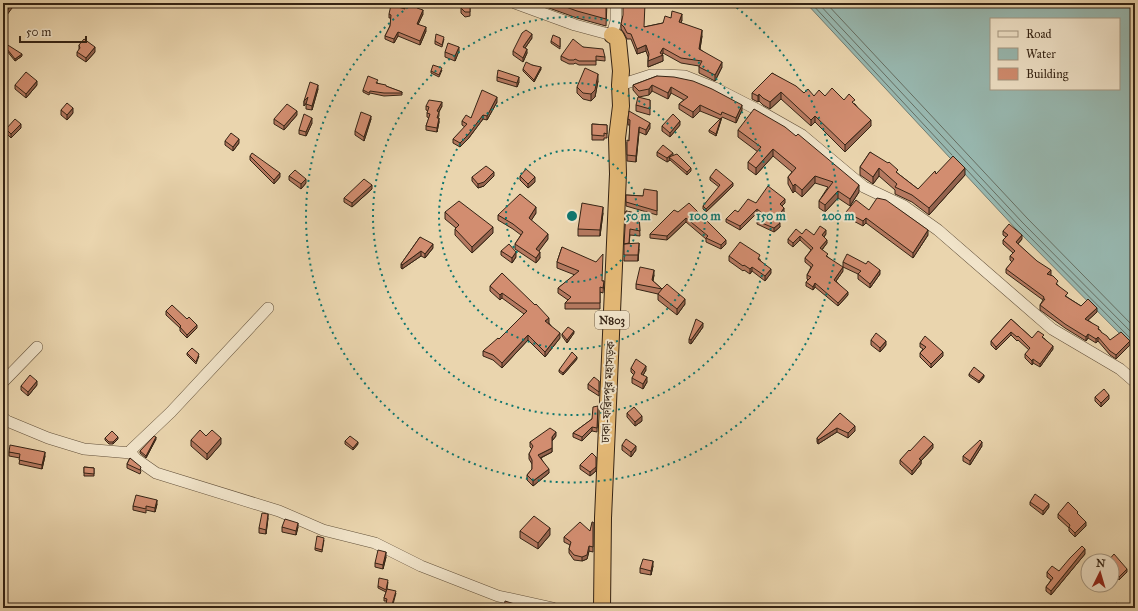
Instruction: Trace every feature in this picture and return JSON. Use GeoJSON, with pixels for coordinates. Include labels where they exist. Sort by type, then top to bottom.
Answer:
{"type":"FeatureCollection","features":[{"type":"Feature","properties":{"kind":"highway","name":"ঢাকা-ফরিদপুর মহাসড়ক"},"geometry":{"type":"LineString","coordinates":[[602,608],[602,518],[618,174],[617,138],[621,106],[621,71],[618,41],[616,37],[612,35]]}},
{"type":"Feature","properties":{"kind":"street"},"geometry":{"type":"LineString","coordinates":[[515,3],[575,25],[612,35],[616,21],[616,3]]}},
{"type":"Feature","properties":{"kind":"street"},"geometry":{"type":"LineString","coordinates":[[620,85],[651,76],[664,74],[685,76],[714,88],[758,110],[802,135],[864,187],[904,206],[938,230],[1052,329],[1120,369],[1135,382]]}},
{"type":"Feature","properties":{"kind":"street"},"geometry":{"type":"LineString","coordinates":[[131,454],[131,450],[171,412],[268,308]]}},
{"type":"Feature","properties":{"kind":"street"},"geometry":{"type":"LineString","coordinates":[[3,382],[37,347]]}},
{"type":"Feature","properties":{"kind":"street"},"geometry":{"type":"LineString","coordinates":[[3,418],[48,438],[84,449],[131,454],[156,473],[279,511],[323,530],[375,543],[421,566],[498,596],[553,608]]}},
{"type":"Feature","properties":{"kind":"water"},"geometry":{"type":"Polygon","coordinates":[[[806,3],[1135,3],[1135,349],[1016,229],[806,3]]]}},
{"type":"Feature","properties":{"kind":"building"},"geometry":{"type":"Polygon","coordinates":[[[3,3],[13,3],[4,14],[3,14],[3,3]]]}},
{"type":"Feature","properties":{"kind":"building"},"geometry":{"type":"Polygon","coordinates":[[[404,3],[418,3],[417,8],[423,10],[417,24],[426,27],[420,41],[398,32],[394,39],[385,36],[390,26],[391,15],[389,14],[391,5],[405,9],[404,3]]]}},
{"type":"Feature","properties":{"kind":"building"},"geometry":{"type":"Polygon","coordinates":[[[461,3],[470,3],[470,12],[465,12],[461,8],[461,3]]]}},
{"type":"Feature","properties":{"kind":"building"},"geometry":{"type":"Polygon","coordinates":[[[555,3],[606,3],[606,19],[577,11],[555,3]]]}},
{"type":"Feature","properties":{"kind":"building"},"geometry":{"type":"Polygon","coordinates":[[[623,3],[645,3],[644,27],[663,23],[665,16],[671,18],[672,11],[682,14],[679,22],[702,30],[699,49],[722,62],[715,75],[699,67],[702,61],[681,58],[663,48],[660,53],[663,55],[648,61],[649,54],[646,45],[637,49],[631,34],[627,33],[621,24],[623,3]]]}},
{"type":"Feature","properties":{"kind":"building"},"geometry":{"type":"Polygon","coordinates":[[[526,30],[532,34],[523,47],[527,49],[523,58],[513,51],[522,33],[526,30]]]}},
{"type":"Feature","properties":{"kind":"building"},"geometry":{"type":"Polygon","coordinates":[[[436,34],[444,37],[442,45],[435,41],[436,34]]]}},
{"type":"Feature","properties":{"kind":"building"},"geometry":{"type":"Polygon","coordinates":[[[553,35],[560,38],[560,47],[551,41],[553,35]]]}},
{"type":"Feature","properties":{"kind":"building"},"geometry":{"type":"Polygon","coordinates":[[[84,39],[95,47],[86,58],[77,52],[80,48],[79,45],[84,39]]]}},
{"type":"Feature","properties":{"kind":"building"},"geometry":{"type":"Polygon","coordinates":[[[573,39],[583,47],[603,49],[605,57],[596,56],[596,61],[579,61],[575,59],[569,60],[561,56],[573,39]]]}},
{"type":"Feature","properties":{"kind":"building"},"geometry":{"type":"Polygon","coordinates":[[[3,42],[22,54],[15,59],[3,42]]]}},
{"type":"Feature","properties":{"kind":"building"},"geometry":{"type":"Polygon","coordinates":[[[448,43],[459,47],[455,56],[445,52],[448,43]]]}},
{"type":"Feature","properties":{"kind":"building"},"geometry":{"type":"Polygon","coordinates":[[[526,62],[541,67],[534,80],[523,69],[526,62]]]}},
{"type":"Feature","properties":{"kind":"building"},"geometry":{"type":"Polygon","coordinates":[[[433,65],[442,68],[439,75],[431,71],[433,65]]]}},
{"type":"Feature","properties":{"kind":"building"},"geometry":{"type":"Polygon","coordinates":[[[585,68],[598,74],[595,90],[591,94],[583,93],[577,87],[585,68]]]}},
{"type":"Feature","properties":{"kind":"building"},"geometry":{"type":"Polygon","coordinates":[[[498,70],[519,77],[517,83],[497,77],[498,70]]]}},
{"type":"Feature","properties":{"kind":"building"},"geometry":{"type":"Polygon","coordinates":[[[26,72],[37,81],[26,94],[15,85],[26,72]]]}},
{"type":"Feature","properties":{"kind":"building"},"geometry":{"type":"Polygon","coordinates":[[[772,73],[796,86],[804,93],[808,89],[814,96],[819,90],[825,96],[832,88],[844,100],[849,94],[855,100],[852,102],[871,120],[845,145],[815,116],[811,120],[781,92],[770,102],[759,94],[758,96],[752,93],[772,73]]]}},
{"type":"Feature","properties":{"kind":"building"},"geometry":{"type":"Polygon","coordinates":[[[368,76],[378,80],[376,83],[386,85],[402,93],[370,91],[369,93],[363,90],[368,76]]]}},
{"type":"Feature","properties":{"kind":"building"},"geometry":{"type":"Polygon","coordinates":[[[657,76],[674,77],[693,81],[742,105],[736,118],[722,112],[721,115],[700,105],[693,112],[679,104],[688,97],[671,87],[668,93],[652,85],[649,89],[639,91],[633,85],[657,76]]]}},
{"type":"Feature","properties":{"kind":"building"},"geometry":{"type":"Polygon","coordinates":[[[310,82],[318,85],[312,106],[306,104],[308,97],[304,101],[310,82]]]}},
{"type":"Feature","properties":{"kind":"building"},"geometry":{"type":"Polygon","coordinates":[[[482,90],[497,97],[487,116],[483,115],[460,143],[453,139],[467,124],[462,121],[466,115],[471,118],[482,90]]]}},
{"type":"Feature","properties":{"kind":"building"},"geometry":{"type":"Polygon","coordinates":[[[638,97],[650,100],[650,109],[636,105],[638,97]]]}},
{"type":"Feature","properties":{"kind":"building"},"geometry":{"type":"Polygon","coordinates":[[[429,100],[442,102],[437,111],[439,112],[437,118],[439,118],[437,128],[426,126],[430,114],[427,113],[429,107],[426,106],[429,100]]]}},
{"type":"Feature","properties":{"kind":"building"},"geometry":{"type":"Polygon","coordinates":[[[67,103],[73,108],[67,115],[61,110],[67,103]]]}},
{"type":"Feature","properties":{"kind":"building"},"geometry":{"type":"Polygon","coordinates":[[[287,104],[297,111],[284,126],[274,119],[287,104]]]}},
{"type":"Feature","properties":{"kind":"building"},"geometry":{"type":"Polygon","coordinates":[[[754,109],[785,127],[796,136],[798,134],[859,185],[850,199],[838,191],[825,205],[819,201],[833,182],[815,176],[802,190],[795,184],[793,186],[788,177],[796,168],[773,149],[756,168],[748,162],[761,147],[738,130],[754,109]]]}},
{"type":"Feature","properties":{"kind":"building"},"geometry":{"type":"Polygon","coordinates":[[[629,111],[650,123],[646,130],[639,127],[636,156],[627,155],[627,140],[629,141],[630,120],[628,119],[629,111]]]}},
{"type":"Feature","properties":{"kind":"building"},"geometry":{"type":"Polygon","coordinates":[[[361,112],[371,116],[364,137],[355,131],[361,112]]]}},
{"type":"Feature","properties":{"kind":"building"},"geometry":{"type":"Polygon","coordinates":[[[304,114],[312,118],[306,132],[299,130],[304,114]]]}},
{"type":"Feature","properties":{"kind":"building"},"geometry":{"type":"Polygon","coordinates":[[[673,114],[680,121],[670,133],[662,126],[673,114]]]}},
{"type":"Feature","properties":{"kind":"building"},"geometry":{"type":"Polygon","coordinates":[[[721,118],[716,134],[709,130],[721,118]]]}},
{"type":"Feature","properties":{"kind":"building"},"geometry":{"type":"Polygon","coordinates":[[[15,119],[21,124],[11,134],[6,129],[15,119]]]}},
{"type":"Feature","properties":{"kind":"building"},"geometry":{"type":"Polygon","coordinates":[[[592,124],[607,125],[607,134],[604,133],[604,136],[592,135],[592,124]]]}},
{"type":"Feature","properties":{"kind":"building"},"geometry":{"type":"Polygon","coordinates":[[[231,133],[239,139],[233,147],[225,141],[231,133]]]}},
{"type":"Feature","properties":{"kind":"building"},"geometry":{"type":"Polygon","coordinates":[[[663,145],[673,153],[667,158],[657,152],[663,145]]]}},
{"type":"Feature","properties":{"kind":"building"},"geometry":{"type":"Polygon","coordinates":[[[870,152],[888,163],[889,162],[898,170],[896,172],[918,189],[935,171],[936,174],[953,156],[965,168],[929,208],[912,195],[895,187],[897,184],[879,168],[873,177],[860,167],[870,152]]]}},
{"type":"Feature","properties":{"kind":"building"},"geometry":{"type":"Polygon","coordinates":[[[252,153],[280,173],[274,180],[250,156],[252,153]]]}},
{"type":"Feature","properties":{"kind":"building"},"geometry":{"type":"Polygon","coordinates":[[[677,154],[691,168],[687,172],[669,157],[677,154]]]}},
{"type":"Feature","properties":{"kind":"building"},"geometry":{"type":"Polygon","coordinates":[[[486,166],[494,172],[484,182],[478,184],[472,177],[486,166]]]}},
{"type":"Feature","properties":{"kind":"building"},"geometry":{"type":"Polygon","coordinates":[[[526,169],[535,177],[528,184],[520,176],[526,169]]]}},
{"type":"Feature","properties":{"kind":"building"},"geometry":{"type":"Polygon","coordinates":[[[716,169],[733,183],[706,209],[703,206],[720,185],[710,177],[716,169]]]}},
{"type":"Feature","properties":{"kind":"building"},"geometry":{"type":"Polygon","coordinates":[[[295,170],[306,179],[301,184],[289,176],[295,170]]]}},
{"type":"Feature","properties":{"kind":"building"},"geometry":{"type":"Polygon","coordinates":[[[364,179],[372,185],[352,203],[344,198],[364,179]]]}},
{"type":"Feature","properties":{"kind":"building"},"geometry":{"type":"Polygon","coordinates":[[[768,186],[785,199],[780,204],[784,208],[777,218],[780,223],[774,228],[757,221],[762,213],[757,209],[740,226],[726,219],[735,210],[738,212],[748,199],[756,203],[768,186]]]}},
{"type":"Feature","properties":{"kind":"building"},"geometry":{"type":"Polygon","coordinates":[[[644,189],[657,191],[657,211],[626,202],[626,195],[643,196],[644,189]]]}},
{"type":"Feature","properties":{"kind":"building"},"geometry":{"type":"Polygon","coordinates":[[[520,194],[536,207],[529,218],[548,234],[536,249],[540,252],[536,258],[515,244],[523,232],[498,215],[520,194]]]}},
{"type":"Feature","properties":{"kind":"building"},"geometry":{"type":"Polygon","coordinates":[[[877,198],[886,200],[928,230],[913,253],[866,218],[863,221],[846,212],[856,200],[869,210],[877,198]]]}},
{"type":"Feature","properties":{"kind":"building"},"geometry":{"type":"Polygon","coordinates":[[[459,201],[493,227],[472,247],[455,229],[459,225],[445,212],[459,201]]]}},
{"type":"Feature","properties":{"kind":"building"},"geometry":{"type":"Polygon","coordinates":[[[582,203],[603,207],[600,230],[578,229],[582,203]]]}},
{"type":"Feature","properties":{"kind":"building"},"geometry":{"type":"Polygon","coordinates":[[[689,203],[726,240],[721,245],[706,238],[708,236],[686,218],[667,236],[650,234],[674,210],[678,212],[689,203]]]}},
{"type":"Feature","properties":{"kind":"building"},"geometry":{"type":"Polygon","coordinates":[[[626,211],[639,214],[640,231],[630,229],[629,243],[624,244],[626,211]]]}},
{"type":"Feature","properties":{"kind":"building"},"geometry":{"type":"Polygon","coordinates":[[[1009,224],[1022,235],[1016,242],[1037,261],[1051,270],[1047,274],[1053,276],[1058,281],[1056,284],[1068,293],[1065,296],[1081,306],[1088,299],[1097,308],[1085,319],[1099,327],[1098,329],[1110,340],[1121,332],[1130,341],[1116,355],[1110,351],[1098,337],[1096,339],[1088,334],[1086,337],[1065,324],[1040,305],[1045,299],[1043,299],[1044,297],[1006,269],[1014,259],[1010,256],[1015,251],[1003,240],[1008,235],[1003,231],[1009,224]]]}},
{"type":"Feature","properties":{"kind":"building"},"geometry":{"type":"Polygon","coordinates":[[[820,226],[826,230],[822,235],[827,240],[820,248],[828,254],[826,256],[843,267],[834,280],[848,292],[838,303],[815,283],[813,287],[806,282],[811,277],[807,275],[813,265],[805,258],[813,248],[800,236],[793,243],[788,239],[796,229],[802,234],[806,229],[814,235],[820,226]]]}},
{"type":"Feature","properties":{"kind":"building"},"geometry":{"type":"Polygon","coordinates":[[[420,237],[433,244],[425,254],[421,251],[402,265],[401,264],[420,237]]]}},
{"type":"Feature","properties":{"kind":"building"},"geometry":{"type":"Polygon","coordinates":[[[740,242],[760,255],[758,259],[771,269],[765,276],[752,267],[750,269],[744,265],[743,266],[729,256],[740,242]]]}},
{"type":"Feature","properties":{"kind":"building"},"geometry":{"type":"Polygon","coordinates":[[[639,243],[638,255],[624,255],[624,244],[639,243]]]}},
{"type":"Feature","properties":{"kind":"building"},"geometry":{"type":"Polygon","coordinates":[[[509,244],[516,252],[512,258],[501,251],[509,244]]]}},
{"type":"Feature","properties":{"kind":"building"},"geometry":{"type":"Polygon","coordinates":[[[562,247],[596,262],[603,254],[602,281],[604,281],[603,288],[600,287],[600,303],[565,303],[571,297],[558,288],[579,271],[557,262],[562,247]]]}},
{"type":"Feature","properties":{"kind":"building"},"geometry":{"type":"Polygon","coordinates":[[[847,254],[866,264],[868,261],[880,270],[870,284],[858,274],[861,271],[843,262],[847,254]]]}},
{"type":"Feature","properties":{"kind":"building"},"geometry":{"type":"Polygon","coordinates":[[[640,267],[654,270],[652,280],[662,289],[636,284],[640,267]]]}},
{"type":"Feature","properties":{"kind":"building"},"geometry":{"type":"Polygon","coordinates":[[[502,273],[535,305],[536,304],[549,318],[545,321],[560,333],[545,352],[528,335],[502,363],[493,355],[483,351],[498,338],[499,339],[527,311],[502,293],[500,295],[490,286],[502,273]]]}},
{"type":"Feature","properties":{"kind":"building"},"geometry":{"type":"Polygon","coordinates":[[[667,284],[685,299],[677,309],[658,294],[667,284]]]}},
{"type":"Feature","properties":{"kind":"building"},"geometry":{"type":"Polygon","coordinates":[[[172,305],[187,319],[189,317],[197,325],[187,335],[180,327],[181,326],[166,311],[172,305]]]}},
{"type":"Feature","properties":{"kind":"building"},"geometry":{"type":"Polygon","coordinates":[[[696,319],[703,323],[691,340],[689,339],[696,319]]]}},
{"type":"Feature","properties":{"kind":"building"},"geometry":{"type":"Polygon","coordinates":[[[1011,319],[1032,338],[1038,331],[1044,335],[1042,337],[1053,346],[1040,364],[1033,359],[1032,361],[1025,354],[1030,348],[1018,336],[1017,337],[1011,332],[996,347],[991,341],[1011,319]]]}},
{"type":"Feature","properties":{"kind":"building"},"geometry":{"type":"Polygon","coordinates":[[[568,327],[574,331],[567,340],[562,334],[568,327]]]}},
{"type":"Feature","properties":{"kind":"building"},"geometry":{"type":"Polygon","coordinates":[[[876,333],[886,341],[880,348],[871,340],[876,333]]]}},
{"type":"Feature","properties":{"kind":"building"},"geometry":{"type":"Polygon","coordinates":[[[925,336],[943,352],[931,364],[920,353],[926,347],[920,343],[925,336]]]}},
{"type":"Feature","properties":{"kind":"building"},"geometry":{"type":"Polygon","coordinates":[[[192,348],[199,354],[196,362],[187,353],[192,348]]]}},
{"type":"Feature","properties":{"kind":"building"},"geometry":{"type":"Polygon","coordinates":[[[572,352],[577,357],[563,373],[559,370],[572,352]]]}},
{"type":"Feature","properties":{"kind":"building"},"geometry":{"type":"Polygon","coordinates":[[[636,359],[646,366],[641,374],[647,377],[643,384],[632,378],[635,372],[631,368],[636,359]]]}},
{"type":"Feature","properties":{"kind":"building"},"geometry":{"type":"Polygon","coordinates":[[[974,367],[984,375],[979,381],[969,374],[974,367]]]}},
{"type":"Feature","properties":{"kind":"building"},"geometry":{"type":"Polygon","coordinates":[[[30,375],[37,381],[28,392],[21,386],[30,375]]]}},
{"type":"Feature","properties":{"kind":"building"},"geometry":{"type":"Polygon","coordinates":[[[594,377],[599,381],[599,392],[588,384],[594,377]]]}},
{"type":"Feature","properties":{"kind":"building"},"geometry":{"type":"Polygon","coordinates":[[[1104,389],[1109,395],[1101,403],[1095,397],[1104,389]]]}},
{"type":"Feature","properties":{"kind":"building"},"geometry":{"type":"Polygon","coordinates":[[[598,406],[597,428],[592,427],[582,437],[573,433],[592,419],[593,407],[598,406]]]}},
{"type":"Feature","properties":{"kind":"building"},"geometry":{"type":"Polygon","coordinates":[[[634,407],[642,416],[635,422],[627,413],[634,407]]]}},
{"type":"Feature","properties":{"kind":"building"},"geometry":{"type":"Polygon","coordinates":[[[840,413],[855,426],[848,433],[837,428],[818,440],[817,438],[840,413]]]}},
{"type":"Feature","properties":{"kind":"building"},"geometry":{"type":"Polygon","coordinates":[[[550,428],[556,432],[552,437],[552,448],[538,455],[549,469],[533,481],[527,475],[532,469],[532,460],[529,454],[533,446],[530,442],[550,428]]]}},
{"type":"Feature","properties":{"kind":"building"},"geometry":{"type":"Polygon","coordinates":[[[200,430],[206,436],[212,430],[221,438],[207,454],[191,440],[200,430]]]}},
{"type":"Feature","properties":{"kind":"building"},"geometry":{"type":"Polygon","coordinates":[[[112,431],[118,437],[113,442],[109,442],[105,438],[112,431]]]}},
{"type":"Feature","properties":{"kind":"building"},"geometry":{"type":"Polygon","coordinates":[[[154,436],[156,437],[146,456],[140,451],[154,436]]]}},
{"type":"Feature","properties":{"kind":"building"},"geometry":{"type":"Polygon","coordinates":[[[350,436],[358,442],[353,448],[345,441],[350,436]]]}},
{"type":"Feature","properties":{"kind":"building"},"geometry":{"type":"Polygon","coordinates":[[[924,436],[933,444],[919,459],[921,460],[912,471],[900,460],[924,436]]]}},
{"type":"Feature","properties":{"kind":"building"},"geometry":{"type":"Polygon","coordinates":[[[626,439],[636,446],[631,452],[622,445],[626,439]]]}},
{"type":"Feature","properties":{"kind":"building"},"geometry":{"type":"Polygon","coordinates":[[[980,440],[982,442],[970,461],[963,456],[980,440]]]}},
{"type":"Feature","properties":{"kind":"building"},"geometry":{"type":"Polygon","coordinates":[[[10,445],[45,452],[42,465],[19,460],[20,454],[9,452],[10,445]]]}},
{"type":"Feature","properties":{"kind":"building"},"geometry":{"type":"Polygon","coordinates":[[[592,453],[596,457],[596,467],[590,472],[580,465],[592,453]]]}},
{"type":"Feature","properties":{"kind":"building"},"geometry":{"type":"Polygon","coordinates":[[[130,458],[141,467],[140,470],[127,464],[130,458]]]}},
{"type":"Feature","properties":{"kind":"building"},"geometry":{"type":"Polygon","coordinates":[[[84,467],[94,468],[94,474],[84,473],[84,467]]]}},
{"type":"Feature","properties":{"kind":"building"},"geometry":{"type":"Polygon","coordinates":[[[1035,494],[1049,504],[1043,511],[1030,502],[1035,494]]]}},
{"type":"Feature","properties":{"kind":"building"},"geometry":{"type":"Polygon","coordinates":[[[136,495],[157,500],[155,508],[146,506],[146,509],[133,506],[136,495]]]}},
{"type":"Feature","properties":{"kind":"building"},"geometry":{"type":"Polygon","coordinates":[[[1068,502],[1086,522],[1075,533],[1069,527],[1070,525],[1058,514],[1068,502]]]}},
{"type":"Feature","properties":{"kind":"building"},"geometry":{"type":"Polygon","coordinates":[[[262,513],[268,514],[266,530],[259,528],[262,513]]]}},
{"type":"Feature","properties":{"kind":"building"},"geometry":{"type":"Polygon","coordinates":[[[534,516],[550,528],[538,543],[520,531],[534,516]]]}},
{"type":"Feature","properties":{"kind":"building"},"geometry":{"type":"Polygon","coordinates":[[[285,519],[298,523],[296,531],[282,527],[285,519]]]}},
{"type":"Feature","properties":{"kind":"building"},"geometry":{"type":"Polygon","coordinates":[[[580,522],[590,531],[593,522],[593,547],[589,546],[587,555],[582,557],[574,555],[569,549],[571,542],[564,537],[580,522]]]}},
{"type":"Feature","properties":{"kind":"building"},"geometry":{"type":"Polygon","coordinates":[[[317,536],[324,538],[322,550],[315,548],[317,536]]]}},
{"type":"Feature","properties":{"kind":"building"},"geometry":{"type":"Polygon","coordinates":[[[1082,546],[1085,549],[1080,553],[1080,555],[1051,591],[1046,587],[1053,578],[1047,572],[1052,566],[1059,571],[1082,546]]]}},
{"type":"Feature","properties":{"kind":"building"},"geometry":{"type":"Polygon","coordinates":[[[378,550],[386,552],[383,565],[375,563],[378,550]]]}},
{"type":"Feature","properties":{"kind":"building"},"geometry":{"type":"Polygon","coordinates":[[[643,559],[653,561],[651,571],[640,568],[643,559]]]}},
{"type":"Feature","properties":{"kind":"building"},"geometry":{"type":"Polygon","coordinates":[[[1120,561],[1127,569],[1120,576],[1120,561]]]}},
{"type":"Feature","properties":{"kind":"building"},"geometry":{"type":"Polygon","coordinates":[[[379,578],[388,580],[386,590],[378,586],[379,578]]]}},
{"type":"Feature","properties":{"kind":"building"},"geometry":{"type":"Polygon","coordinates":[[[387,589],[396,591],[391,608],[385,608],[387,599],[384,598],[387,589]]]}},
{"type":"Feature","properties":{"kind":"building"},"geometry":{"type":"Polygon","coordinates":[[[505,601],[521,606],[521,608],[504,608],[505,601]]]}},
{"type":"Feature","properties":{"kind":"building"},"geometry":{"type":"Polygon","coordinates":[[[1116,603],[1123,608],[1113,608],[1116,603]]]}}]}
